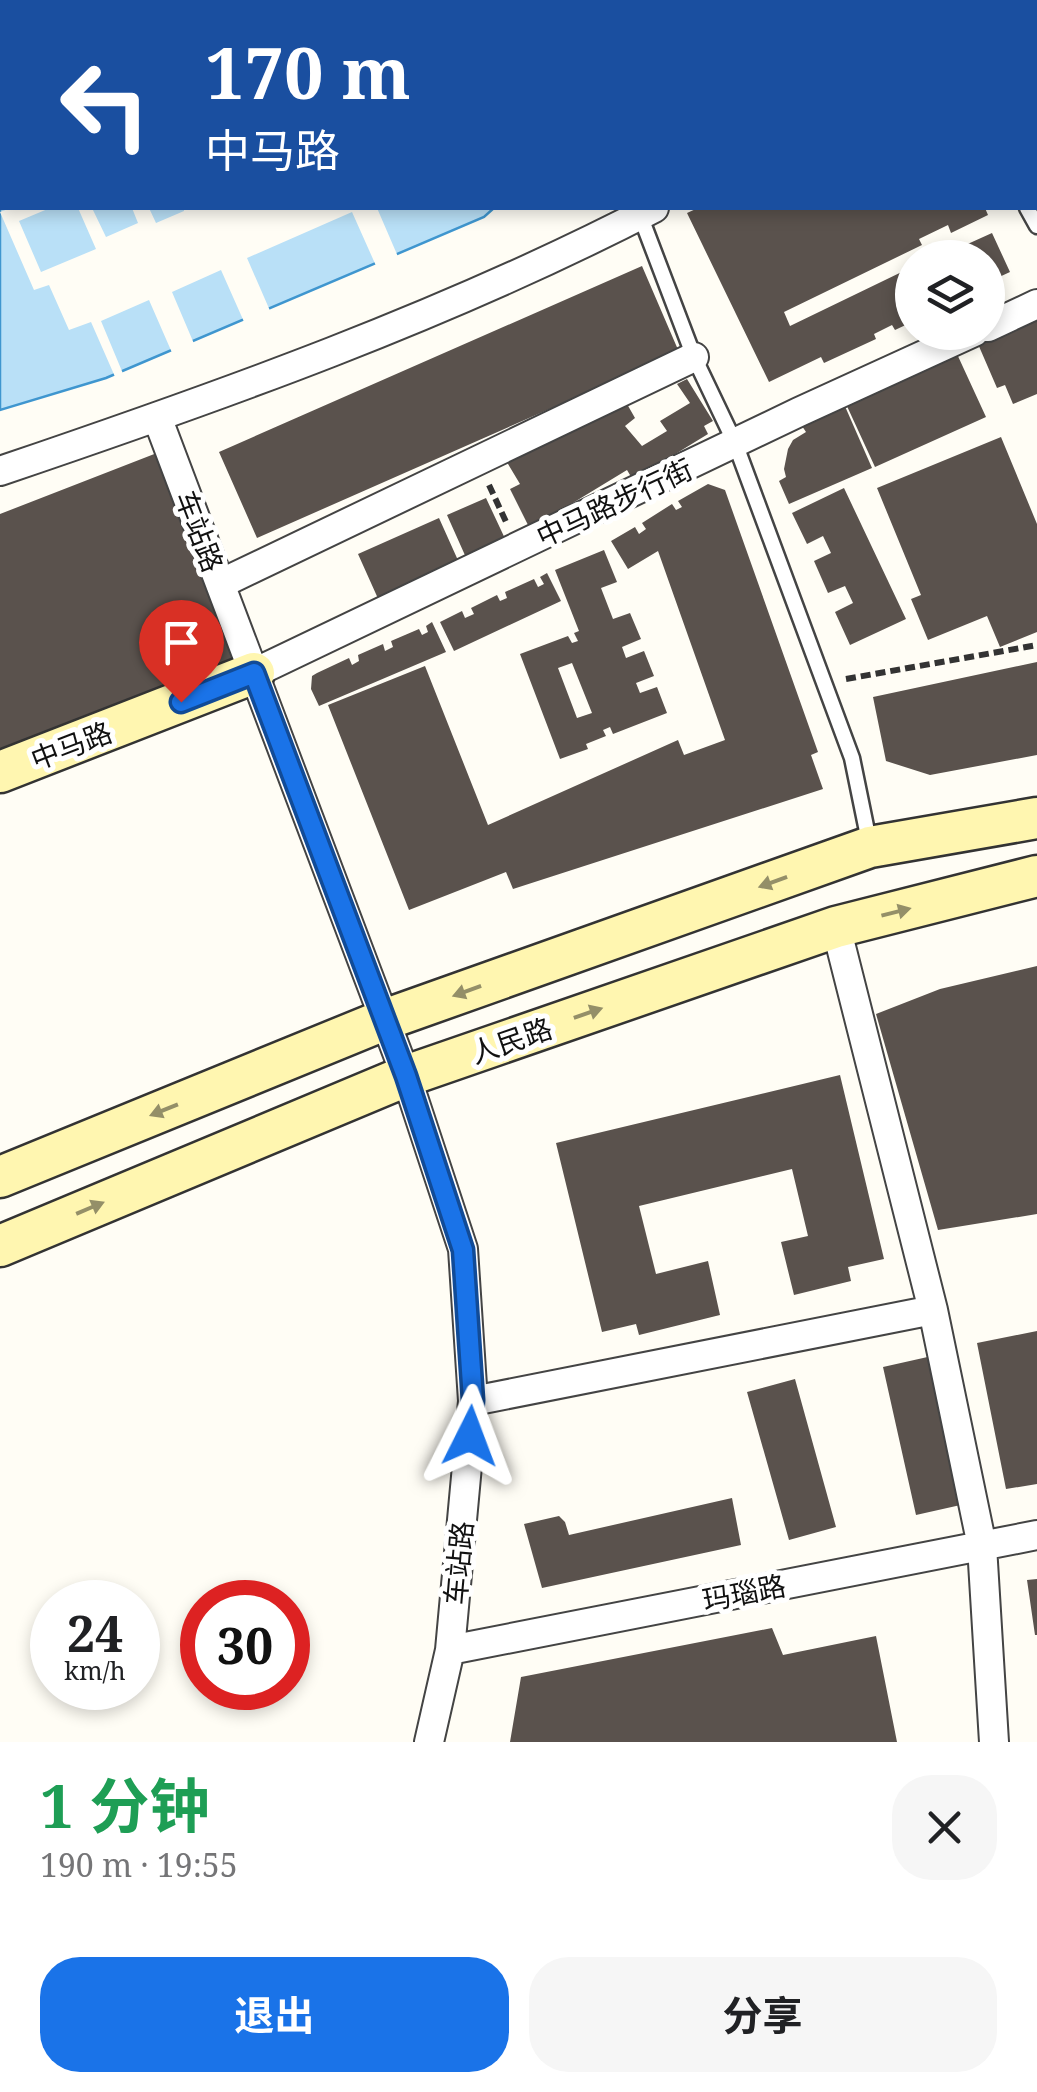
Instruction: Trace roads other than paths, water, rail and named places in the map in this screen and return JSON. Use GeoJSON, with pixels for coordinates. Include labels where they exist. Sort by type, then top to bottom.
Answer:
{"type":"FeatureCollection","features":[{"type":"Feature","properties":{"kind":"main road","name":"中马路"},"geometry":{"type":"LineString","coordinates":[[0,772],[254,673]]}},
{"type":"Feature","properties":{"kind":"main road"},"geometry":{"type":"LineString","coordinates":[[0,1177],[384,1020],[870,847],[1037,818]]}},
{"type":"Feature","properties":{"kind":"main road","name":"人民路"},"geometry":{"type":"LineString","coordinates":[[0,1246],[406,1076],[836,927],[1037,876]]}},
{"type":"Feature","properties":{"kind":"street"},"geometry":{"type":"LineString","coordinates":[[0,471],[158,417],[400,325],[647,211]]}},
{"type":"Feature","properties":{"kind":"street"},"geometry":{"type":"LineString","coordinates":[[1005,318],[1037,304]]}},
{"type":"Feature","properties":{"kind":"street","name":"中马路步行街"},"geometry":{"type":"LineString","coordinates":[[254,673],[935,350]]}},
{"type":"Feature","properties":{"kind":"street"},"geometry":{"type":"LineString","coordinates":[[220,584],[694,357]]}},
{"type":"Feature","properties":{"kind":"street","name":"车站路"},"geometry":{"type":"LineString","coordinates":[[158,417],[406,1076],[463,1250],[473,1400],[450,1650],[429,1742]]}},
{"type":"Feature","properties":{"kind":"street"},"geometry":{"type":"LineString","coordinates":[[836,927],[933,1310],[982,1546],[994,1742]]}},
{"type":"Feature","properties":{"kind":"street"},"geometry":{"type":"LineString","coordinates":[[473,1400],[933,1310]]}},
{"type":"Feature","properties":{"kind":"street","name":"玛瑙路"},"geometry":{"type":"LineString","coordinates":[[450,1650],[1037,1535]]}},
{"type":"Feature","properties":{"kind":"lane"},"geometry":{"type":"LineString","coordinates":[[647,211],[694,357],[734,444],[852,758],[870,847]]}},
{"type":"Feature","properties":{"kind":"water"},"geometry":{"type":"Polygon","coordinates":[[[0,210],[492,210],[484,217],[106,378],[0,410],[0,210]]]}}]}
